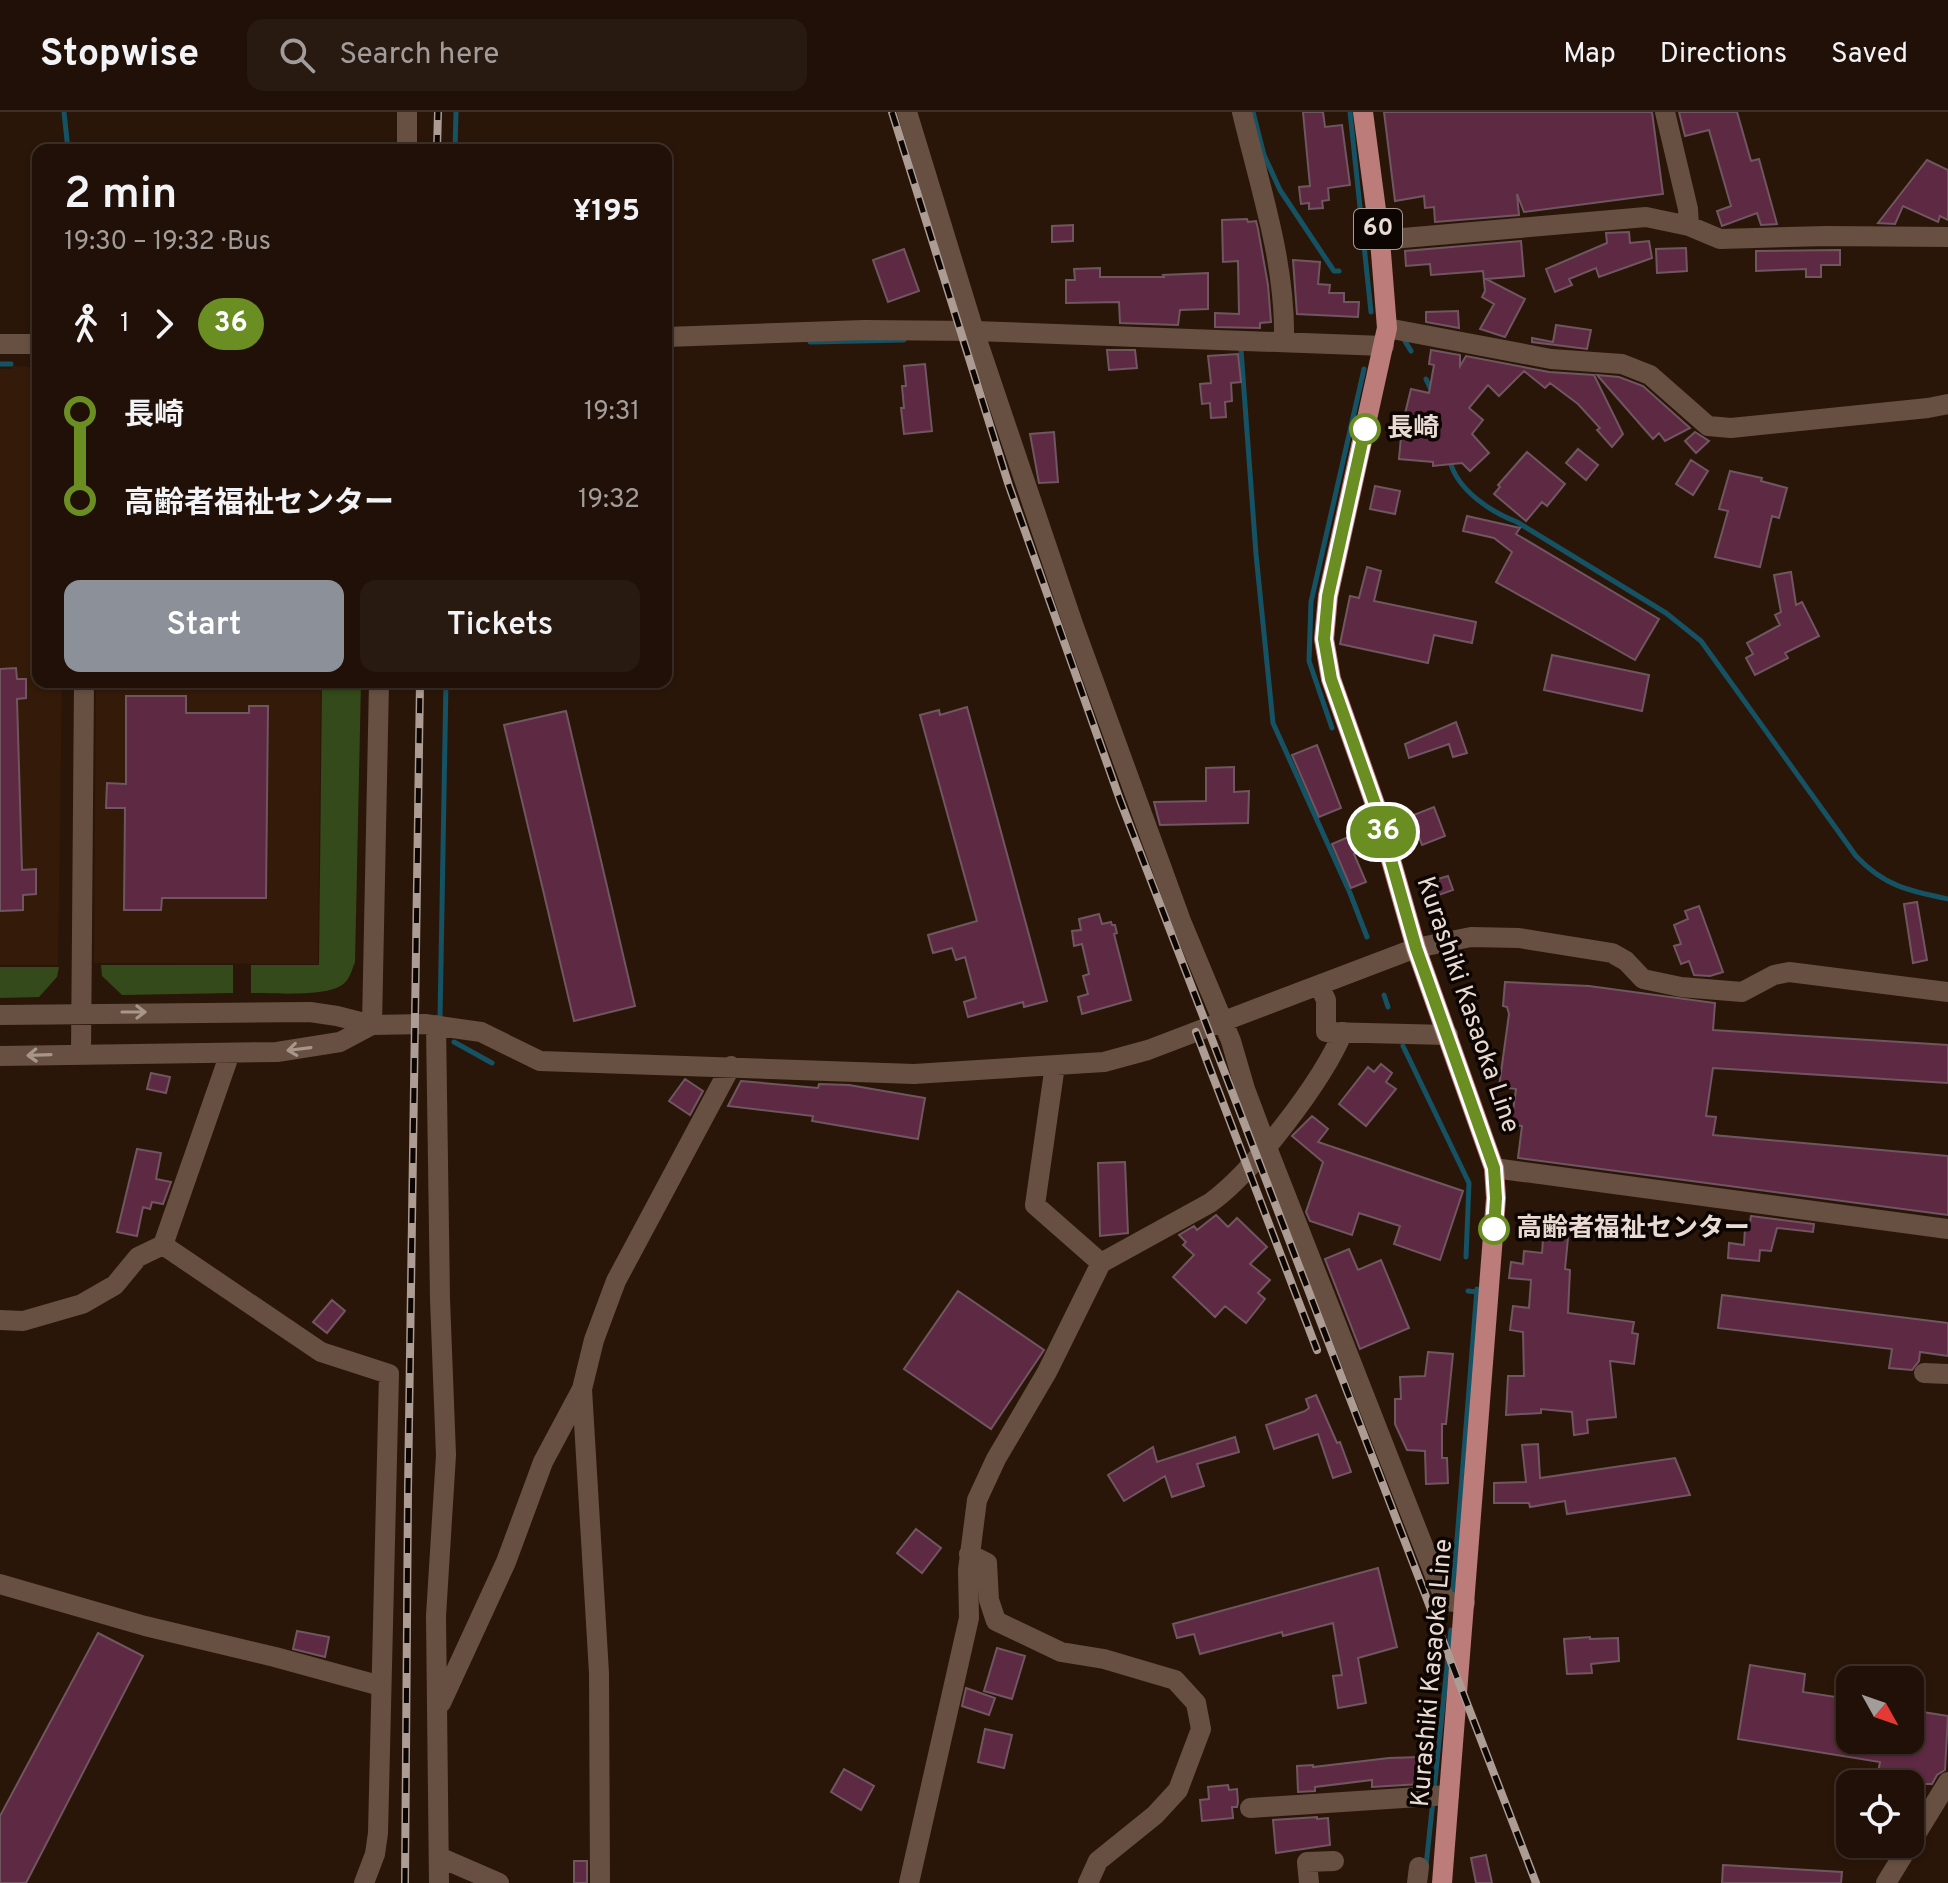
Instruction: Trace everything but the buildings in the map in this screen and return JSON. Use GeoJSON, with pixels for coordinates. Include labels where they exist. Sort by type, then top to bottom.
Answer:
{"type":"FeatureCollection","features":[{"type":"Feature","properties":{"kind":"main road","name":"Kurashiki Kasaoka Line"},"geometry":{"type":"LineString","coordinates":[[1363,112],[1380,240],[1385,337],[1328,596],[1324,639],[1331,679],[1375,804],[1416,948],[1494,1168],[1496,1198],[1465,1603],[1439,1795],[1442,1883]]}},
{"type":"Feature","properties":{"kind":"street"},"geometry":{"type":"LineString","coordinates":[[407,112],[407,144]]}},
{"type":"Feature","properties":{"kind":"street"},"geometry":{"type":"LineString","coordinates":[[907,112],[974,331],[1085,656],[1181,921],[1224,1021],[1266,1145],[1437,1581],[1446,1601],[1465,1603]]}},
{"type":"Feature","properties":{"kind":"street"},"geometry":{"type":"LineString","coordinates":[[1242,112],[1282,280],[1284,342]]}},
{"type":"Feature","properties":{"kind":"street"},"geometry":{"type":"LineString","coordinates":[[1665,112],[1688,209],[1689,226]]}},
{"type":"Feature","properties":{"kind":"street"},"geometry":{"type":"LineString","coordinates":[[1380,240],[1646,217],[1666,219],[1720,239],[1948,237]]}},
{"type":"Feature","properties":{"kind":"street"},"geometry":{"type":"LineString","coordinates":[[672,337],[864,330],[1284,342],[1385,337],[1551,359],[1622,364],[1650,375],[1708,426],[1747,427],[1948,404]]}},
{"type":"Feature","properties":{"kind":"street"},"geometry":{"type":"LineString","coordinates":[[0,344],[32,344]]}},
{"type":"Feature","properties":{"kind":"street"},"geometry":{"type":"LineString","coordinates":[[81,1054],[84,688]]}},
{"type":"Feature","properties":{"kind":"street"},"geometry":{"type":"LineString","coordinates":[[372,1025],[379,688]]}},
{"type":"Feature","properties":{"kind":"street"},"geometry":{"type":"LineString","coordinates":[[0,1015],[310,1012],[372,1025],[436,1025],[481,1032],[540,1061],[914,1074],[1104,1062],[1148,1050],[1416,948],[1471,937],[1553,942],[1612,953],[1626,961],[1643,979],[1681,987],[1742,992],[1774,975],[1789,972],[1948,992]]}},
{"type":"Feature","properties":{"kind":"street"},"geometry":{"type":"LineString","coordinates":[[1319,985],[1326,1000],[1326,1032],[1448,1035]]}},
{"type":"Feature","properties":{"kind":"street"},"geometry":{"type":"LineString","coordinates":[[0,1056],[230,1053],[319,1047],[340,1042],[372,1025]]}},
{"type":"Feature","properties":{"kind":"street"},"geometry":{"type":"LineString","coordinates":[[436,1025],[446,1455],[436,1616],[439,1883]]}},
{"type":"Feature","properties":{"kind":"street"},"geometry":{"type":"LineString","coordinates":[[909,1883],[969,1618],[969,1554],[977,1500],[996,1459],[1047,1372],[1101,1263],[1210,1203],[1238,1180],[1314,1081],[1343,1032]]}},
{"type":"Feature","properties":{"kind":"street"},"geometry":{"type":"LineString","coordinates":[[0,1320],[23,1321],[91,1300],[115,1285],[138,1257],[163,1245],[230,1053]]}},
{"type":"Feature","properties":{"kind":"street"},"geometry":{"type":"LineString","coordinates":[[1055,1065],[1035,1205],[1101,1263]]}},
{"type":"Feature","properties":{"kind":"street"},"geometry":{"type":"LineString","coordinates":[[438,1709],[506,1562],[543,1462],[582,1389],[594,1340],[616,1281],[731,1066]]}},
{"type":"Feature","properties":{"kind":"street"},"geometry":{"type":"LineString","coordinates":[[1494,1168],[1948,1229]]}},
{"type":"Feature","properties":{"kind":"street"},"geometry":{"type":"LineString","coordinates":[[163,1245],[321,1352],[389,1374],[378,1833],[375,1854],[364,1883]]}},
{"type":"Feature","properties":{"kind":"street"},"geometry":{"type":"LineString","coordinates":[[1924,1373],[1948,1374]]}},
{"type":"Feature","properties":{"kind":"street"},"geometry":{"type":"LineString","coordinates":[[582,1389],[599,1673],[600,1883]]}},
{"type":"Feature","properties":{"kind":"street"},"geometry":{"type":"LineString","coordinates":[[969,1554],[987,1563],[989,1600],[996,1621],[1061,1652],[1104,1659],[1175,1680],[1196,1703],[1201,1729],[1178,1790],[1155,1815],[1098,1861],[1088,1883]]}},
{"type":"Feature","properties":{"kind":"street"},"geometry":{"type":"LineString","coordinates":[[0,1584],[145,1626],[381,1686]]}},
{"type":"Feature","properties":{"kind":"street"},"geometry":{"type":"LineString","coordinates":[[1886,1883],[1948,1782]]}},
{"type":"Feature","properties":{"kind":"street"},"geometry":{"type":"LineString","coordinates":[[1250,1808],[1439,1795]]}},
{"type":"Feature","properties":{"kind":"street"},"geometry":{"type":"LineString","coordinates":[[439,1857],[499,1883]]}},
{"type":"Feature","properties":{"kind":"street"},"geometry":{"type":"LineString","coordinates":[[1309,1883],[1307,1862],[1334,1861]]}},
{"type":"Feature","properties":{"kind":"shaded area"},"geometry":{"type":"Polygon","coordinates":[[[12,366],[32,367],[32,688],[62,688],[58,965],[0,965],[0,369],[11,369],[12,366]]]}},
{"type":"Feature","properties":{"kind":"shaded area"},"geometry":{"type":"Polygon","coordinates":[[[96,688],[321,688],[318,964],[94,963],[96,688]]]}},
{"type":"Feature","properties":{"kind":"green space"},"geometry":{"type":"Polygon","coordinates":[[[322,688],[361,688],[355,962],[347,980],[334,989],[298,994],[251,993],[251,965],[319,965],[322,688]]]}},
{"type":"Feature","properties":{"kind":"green space"},"geometry":{"type":"Polygon","coordinates":[[[101,965],[233,965],[233,993],[122,995],[102,976],[101,965]]]}},
{"type":"Feature","properties":{"kind":"green space"},"geometry":{"type":"Polygon","coordinates":[[[0,967],[59,967],[57,977],[39,997],[0,998],[0,967]]]}},
{"type":"Feature","properties":{"kind":"waterway"},"geometry":{"type":"LineString","coordinates":[[64,112],[67,144]]}},
{"type":"Feature","properties":{"kind":"waterway"},"geometry":{"type":"LineString","coordinates":[[455,144],[456,112]]}},
{"type":"Feature","properties":{"kind":"waterway"},"geometry":{"type":"LineString","coordinates":[[1253,112],[1264,155],[1280,190],[1334,271],[1339,271]]}},
{"type":"Feature","properties":{"kind":"waterway"},"geometry":{"type":"LineString","coordinates":[[1350,112],[1371,312]]}},
{"type":"Feature","properties":{"kind":"waterway"},"geometry":{"type":"LineString","coordinates":[[1403,338],[1411,351]]}},
{"type":"Feature","properties":{"kind":"waterway"},"geometry":{"type":"LineString","coordinates":[[810,342],[904,340]]}},
{"type":"Feature","properties":{"kind":"waterway"},"geometry":{"type":"LineString","coordinates":[[1241,350],[1256,554],[1273,723],[1367,937]]}},
{"type":"Feature","properties":{"kind":"waterway"},"geometry":{"type":"LineString","coordinates":[[0,364],[11,364]]}},
{"type":"Feature","properties":{"kind":"waterway"},"geometry":{"type":"LineString","coordinates":[[1332,728],[1309,661],[1311,602],[1364,369]]}},
{"type":"Feature","properties":{"kind":"waterway"},"geometry":{"type":"LineString","coordinates":[[1426,379],[1433,394]]}},
{"type":"Feature","properties":{"kind":"waterway"},"geometry":{"type":"LineString","coordinates":[[1450,461],[1460,481],[1476,499],[1666,613],[1701,641],[1856,856],[1887,881],[1948,899]]}},
{"type":"Feature","properties":{"kind":"waterway"},"geometry":{"type":"LineString","coordinates":[[440,1018],[446,688]]}},
{"type":"Feature","properties":{"kind":"waterway"},"geometry":{"type":"LineString","coordinates":[[1384,995],[1388,1007]]}},
{"type":"Feature","properties":{"kind":"waterway"},"geometry":{"type":"LineString","coordinates":[[454,1042],[492,1063]]}},
{"type":"Feature","properties":{"kind":"waterway"},"geometry":{"type":"LineString","coordinates":[[1403,1046],[1469,1183],[1466,1257]]}},
{"type":"Feature","properties":{"kind":"waterway"},"geometry":{"type":"LineString","coordinates":[[1453,1590],[1477,1289]]}},
{"type":"Feature","properties":{"kind":"waterway"},"geometry":{"type":"LineString","coordinates":[[1468,1291],[1477,1292]]}},
{"type":"Feature","properties":{"kind":"waterway"},"geometry":{"type":"LineString","coordinates":[[1434,1790],[1451,1630]]}},
{"type":"Feature","properties":{"kind":"waterway"},"geometry":{"type":"LineString","coordinates":[[1426,1866],[1433,1800]]}},
{"type":"Feature","properties":{"kind":"railway"},"geometry":{"type":"LineString","coordinates":[[437,144],[438,112]]}},
{"type":"Feature","properties":{"kind":"railway"},"geometry":{"type":"LineString","coordinates":[[892,112],[1009,486],[1120,800],[1536,1883]]}},
{"type":"Feature","properties":{"kind":"railway"},"geometry":{"type":"LineString","coordinates":[[405,1883],[420,688]]}},
{"type":"Feature","properties":{"kind":"railway"},"geometry":{"type":"LineString","coordinates":[[1196,1032],[1317,1350]]}},
{"type":"Feature","properties":{"kind":"bus line","name":"36"},"geometry":{"type":"LineString","coordinates":[[1365,429],[1328,596],[1324,639],[1331,679],[1375,804],[1416,948],[1494,1168],[1494,1229]]}},
{"type":"Feature","properties":{"kind":"place","name":"長崎"},"geometry":{"type":"Point","coordinates":[1365,429]}},
{"type":"Feature","properties":{"kind":"place","name":"高齢者福祉センター"},"geometry":{"type":"Point","coordinates":[1494,1229]}}]}
